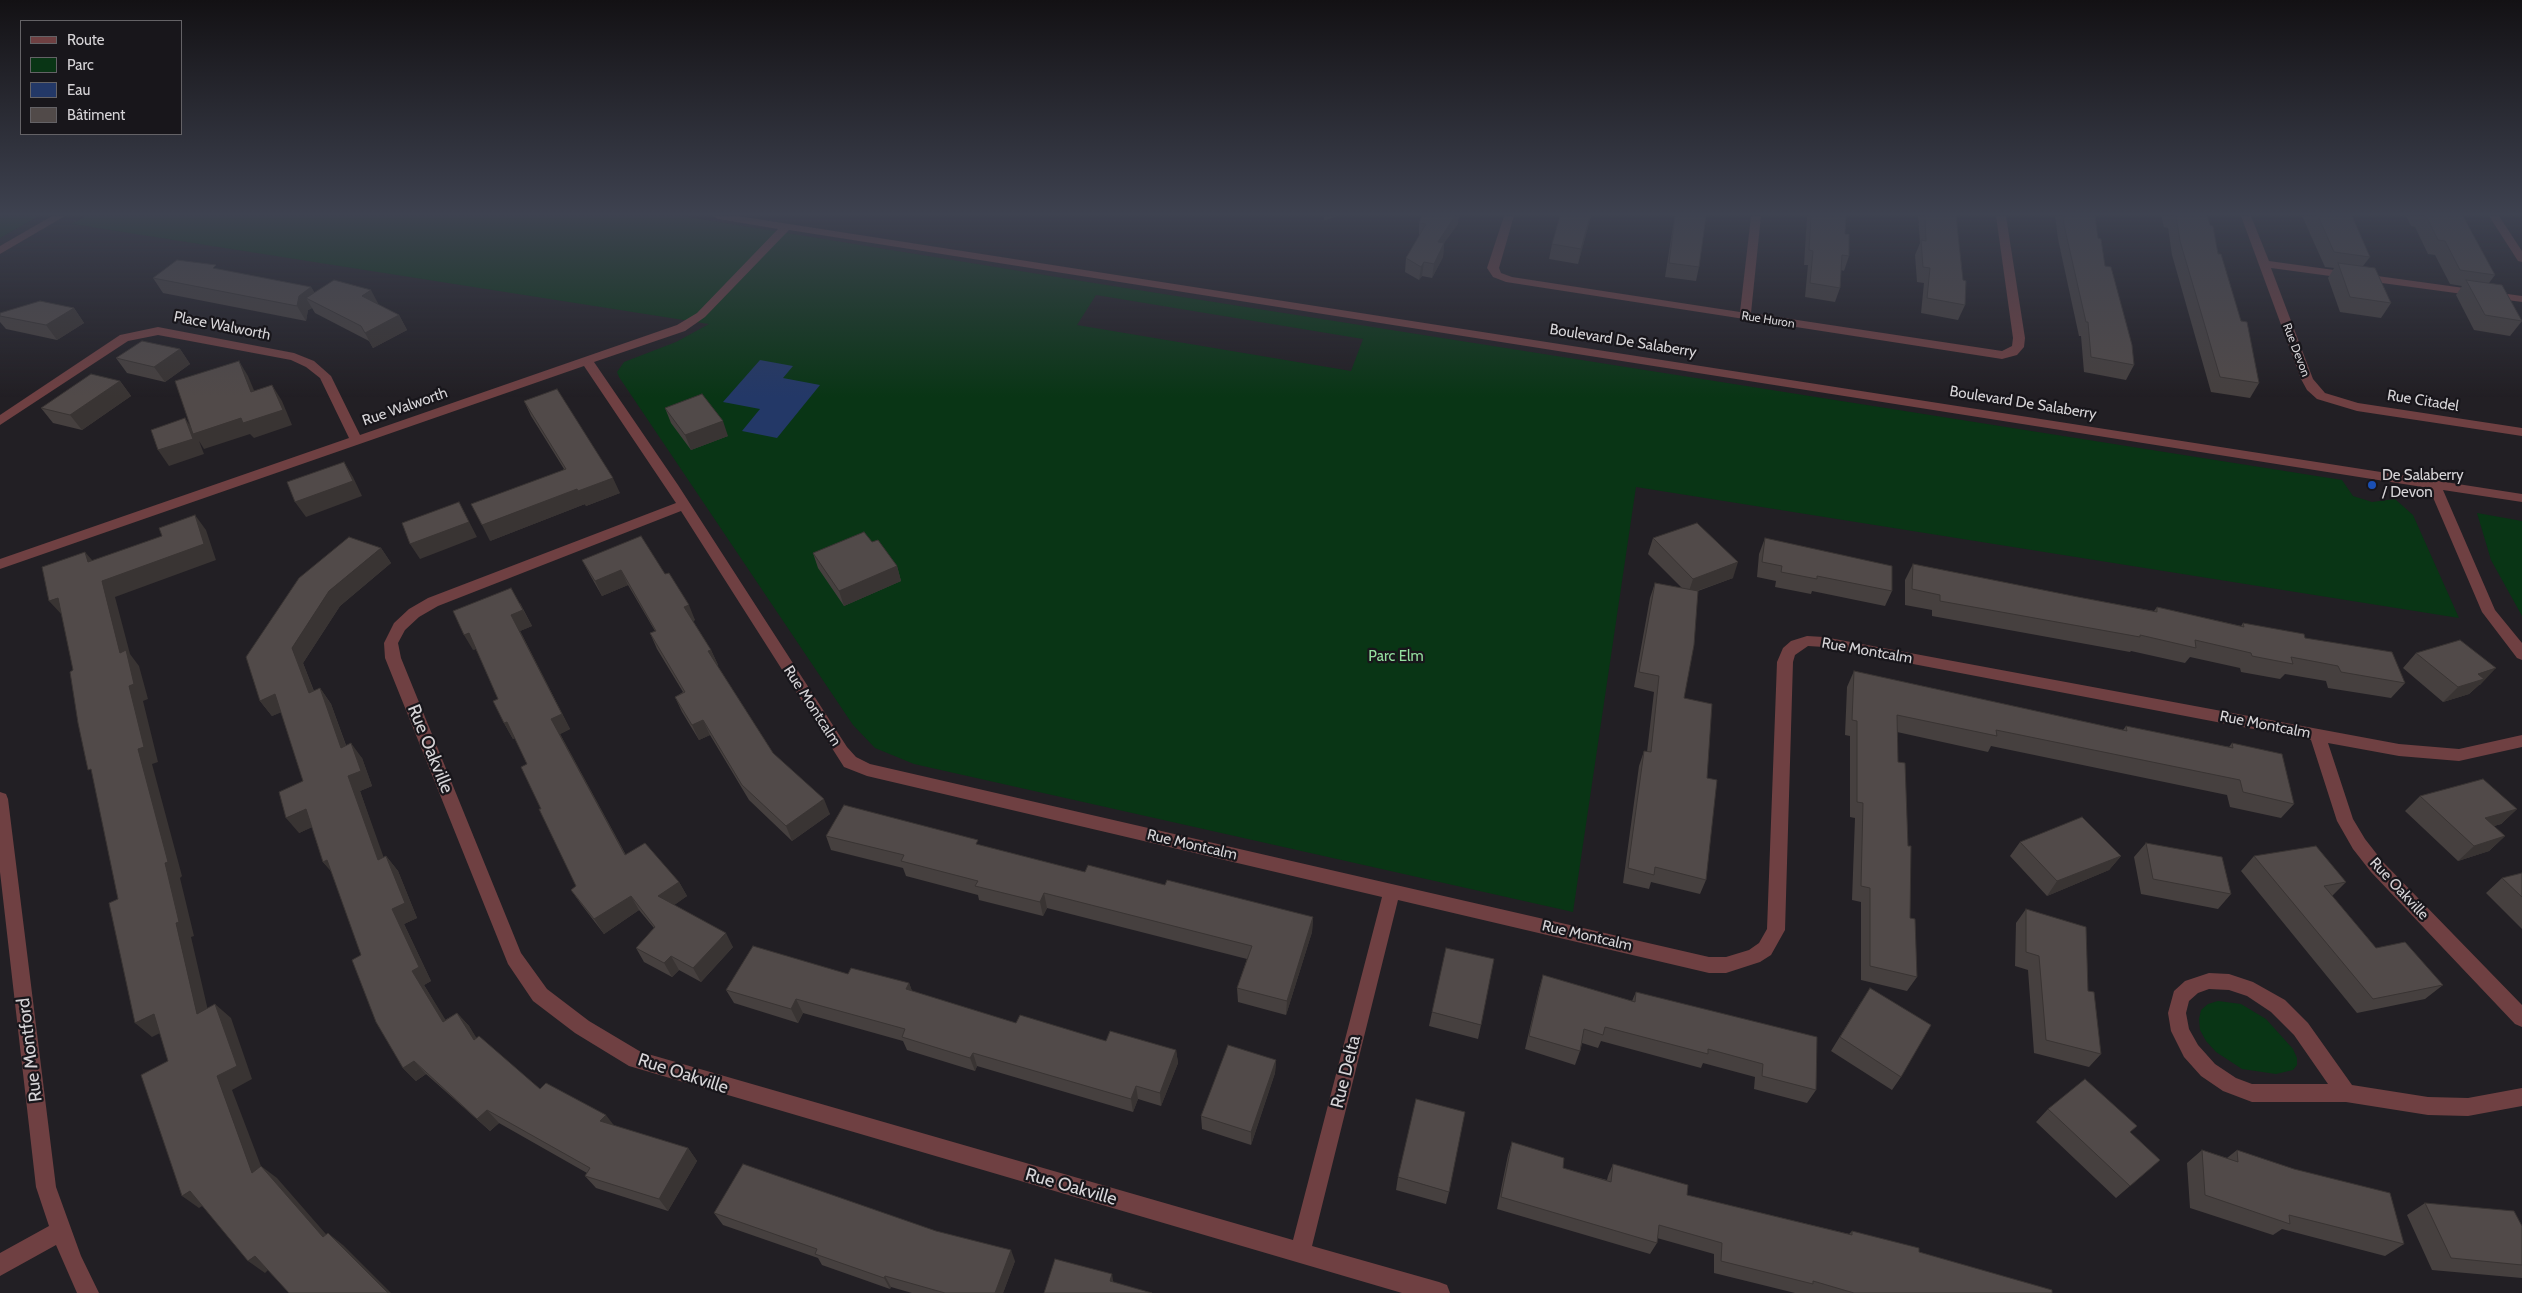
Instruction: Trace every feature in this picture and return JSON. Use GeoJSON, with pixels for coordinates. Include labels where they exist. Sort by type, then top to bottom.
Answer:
{"type":"FeatureCollection","features":[{"type":"Feature","properties":{"kind":"street","name":"Rue Walworth"},"geometry":{"type":"LineString","coordinates":[[0,564],[667,334],[690,323],[701,315],[738,276]]}},
{"type":"Feature","properties":{"kind":"street","name":"Boulevard De Salaberry"},"geometry":{"type":"LineString","coordinates":[[1102,276],[2522,498]]}},
{"type":"Feature","properties":{"kind":"street","name":"Rue Huron"},"geometry":{"type":"LineString","coordinates":[[1502,276],[1533,285],[2002,355],[2013,352],[2018,346],[2009,276]]}},
{"type":"Feature","properties":{"kind":"street"},"geometry":{"type":"LineString","coordinates":[[1745,316],[1749,276]]}},
{"type":"Feature","properties":{"kind":"street","name":"Rue Devon"},"geometry":{"type":"LineString","coordinates":[[2269,276],[2307,379],[2311,387],[2321,396]]}},
{"type":"Feature","properties":{"kind":"street"},"geometry":{"type":"LineString","coordinates":[[2355,276],[2522,299]]}},
{"type":"Feature","properties":{"kind":"street","name":"Place Walworth"},"geometry":{"type":"LineString","coordinates":[[0,421],[124,338],[158,331],[294,357],[310,364],[325,376],[356,441]]}},
{"type":"Feature","properties":{"kind":"street","name":"Rue Montcalm"},"geometry":{"type":"LineString","coordinates":[[588,362],[683,505],[841,751],[850,762],[867,770],[889,776],[1709,965],[1726,965],[1754,956],[1766,949],[1772,938],[1778,918],[1785,662],[1788,652],[1796,645],[1807,641],[1824,642],[2399,750],[2439,755],[2473,753],[2522,741]]}},
{"type":"Feature","properties":{"kind":"street","name":"Rue Citadel"},"geometry":{"type":"LineString","coordinates":[[2321,396],[2357,407],[2522,432]]}},
{"type":"Feature","properties":{"kind":"street"},"geometry":{"type":"LineString","coordinates":[[2434,484],[2485,604],[2504,633],[2522,654]]}},
{"type":"Feature","properties":{"kind":"street","name":"Rue Oakville"},"geometry":{"type":"LineString","coordinates":[[683,505],[433,602],[414,614],[399,627],[391,643],[393,658],[514,958],[540,995],[582,1027],[636,1060],[1439,1293]]}},
{"type":"Feature","properties":{"kind":"street","name":"Rue Oakville"},"geometry":{"type":"LineString","coordinates":[[2316,735],[2345,821],[2359,844],[2377,867],[2522,1018]]}},
{"type":"Feature","properties":{"kind":"street","name":"Rue Montford"},"geometry":{"type":"LineString","coordinates":[[0,799],[46,1187],[61,1231],[88,1293]]}},
{"type":"Feature","properties":{"kind":"street","name":"Rue Delta"},"geometry":{"type":"LineString","coordinates":[[1300,1253],[1392,891]]}},
{"type":"Feature","properties":{"kind":"street"},"geometry":{"type":"LineString","coordinates":[[2346,1093],[2301,1029],[2278,1006],[2253,990],[2229,982],[2209,981],[2192,987],[2181,997],[2177,1013],[2180,1031],[2191,1051],[2208,1070],[2230,1085],[2252,1093],[2346,1093],[2428,1106],[2468,1107],[2522,1097]]}},
{"type":"Feature","properties":{"kind":"street"},"geometry":{"type":"LineString","coordinates":[[0,1265],[61,1231]]}},
{"type":"Feature","properties":{"kind":"green space","name":"Parc Elm"},"geometry":{"type":"Polygon","coordinates":[[[405,276],[1053,276],[2342,480],[2353,496],[2372,502],[2395,499],[2413,515],[2459,618],[1636,487],[1573,912],[914,764],[875,748],[853,725],[617,372],[624,362],[676,342],[709,324],[405,276]],[[1096,295],[1077,325],[1351,371],[1363,339],[1096,295]]]}},
{"type":"Feature","properties":{"kind":"green space"},"geometry":{"type":"Polygon","coordinates":[[[2477,513],[2522,521],[2522,616],[2491,560],[2477,513]]]}},
{"type":"Feature","properties":{"kind":"green space"},"geometry":{"type":"Polygon","coordinates":[[[2218,1001],[2241,1004],[2266,1019],[2293,1049],[2297,1058],[2297,1065],[2293,1070],[2276,1074],[2242,1069],[2216,1052],[2206,1041],[2200,1030],[2199,1019],[2201,1010],[2208,1004],[2218,1001]]]}},
{"type":"Feature","properties":{"kind":"water"},"geometry":{"type":"Polygon","coordinates":[[[760,360],[793,366],[783,378],[820,385],[777,438],[742,431],[760,409],[723,402],[760,360]]]}},
{"type":"Feature","properties":{"kind":"building"},"geometry":{"type":"Polygon","coordinates":[[[155,276],[256,276],[311,287],[299,296],[297,306],[153,278],[155,276]]]}},
{"type":"Feature","properties":{"kind":"building"},"geometry":{"type":"Polygon","coordinates":[[[1811,276],[1841,276],[1840,288],[1810,283],[1811,276]]]}},
{"type":"Feature","properties":{"kind":"building"},"geometry":{"type":"Polygon","coordinates":[[[1929,276],[1963,276],[1963,280],[1966,281],[1965,305],[1927,298],[1929,276]]]}},
{"type":"Feature","properties":{"kind":"building"},"geometry":{"type":"Polygon","coordinates":[[[2076,276],[2114,276],[2132,345],[2134,365],[2091,357],[2088,322],[2086,322],[2076,276]]]}},
{"type":"Feature","properties":{"kind":"building"},"geometry":{"type":"Polygon","coordinates":[[[2190,276],[2228,276],[2241,321],[2247,322],[2259,383],[2220,377],[2190,276]]]}},
{"type":"Feature","properties":{"kind":"building"},"geometry":{"type":"Polygon","coordinates":[[[2343,276],[2379,276],[2391,303],[2350,297],[2343,276]]]}},
{"type":"Feature","properties":{"kind":"building"},"geometry":{"type":"Polygon","coordinates":[[[334,280],[371,290],[362,296],[399,315],[365,333],[361,326],[306,298],[334,280]]]}},
{"type":"Feature","properties":{"kind":"building"},"geometry":{"type":"Polygon","coordinates":[[[2466,280],[2502,285],[2522,321],[2485,315],[2466,280]]]}},
{"type":"Feature","properties":{"kind":"building"},"geometry":{"type":"Polygon","coordinates":[[[40,301],[74,308],[46,325],[0,316],[0,313],[40,301]]]}},
{"type":"Feature","properties":{"kind":"building"},"geometry":{"type":"Polygon","coordinates":[[[142,341],[180,349],[154,367],[116,358],[142,341]]]}},
{"type":"Feature","properties":{"kind":"building"},"geometry":{"type":"Polygon","coordinates":[[[239,361],[251,392],[272,385],[283,410],[243,423],[241,418],[193,434],[175,381],[239,361]]]}},
{"type":"Feature","properties":{"kind":"building"},"geometry":{"type":"Polygon","coordinates":[[[91,374],[120,381],[70,415],[41,408],[91,374]]]}},
{"type":"Feature","properties":{"kind":"building"},"geometry":{"type":"Polygon","coordinates":[[[557,389],[613,478],[578,491],[577,489],[482,525],[471,504],[566,469],[524,401],[557,389]]]}},
{"type":"Feature","properties":{"kind":"building"},"geometry":{"type":"Polygon","coordinates":[[[702,394],[723,421],[685,435],[665,408],[702,394]]]}},
{"type":"Feature","properties":{"kind":"building"},"geometry":{"type":"Polygon","coordinates":[[[185,418],[193,439],[158,450],[151,430],[185,418]]]}},
{"type":"Feature","properties":{"kind":"building"},"geometry":{"type":"Polygon","coordinates":[[[344,462],[353,481],[295,502],[287,482],[344,462]]]}},
{"type":"Feature","properties":{"kind":"building"},"geometry":{"type":"Polygon","coordinates":[[[459,502],[469,522],[410,544],[402,523],[459,502]]]}},
{"type":"Feature","properties":{"kind":"building"},"geometry":{"type":"Polygon","coordinates":[[[195,515],[204,544],[102,581],[120,653],[126,650],[134,684],[129,686],[144,747],[138,749],[168,862],[165,863],[179,922],[176,923],[197,1014],[215,1004],[237,1066],[217,1076],[252,1173],[261,1166],[323,1237],[328,1233],[388,1293],[289,1293],[255,1256],[248,1261],[190,1191],[182,1196],[141,1075],[168,1061],[154,1014],[135,1023],[109,903],[118,899],[91,769],[88,770],[78,723],[70,672],[73,670],[58,598],[49,601],[42,567],[85,552],[88,562],[162,536],[159,528],[195,515]]]}},
{"type":"Feature","properties":{"kind":"building"},"geometry":{"type":"Polygon","coordinates":[[[1697,523],[1738,562],[1693,579],[1653,538],[1697,523]]]}},
{"type":"Feature","properties":{"kind":"building"},"geometry":{"type":"Polygon","coordinates":[[[864,532],[872,542],[878,540],[897,566],[839,591],[813,553],[864,532]]]}},
{"type":"Feature","properties":{"kind":"building"},"geometry":{"type":"Polygon","coordinates":[[[641,536],[665,574],[669,573],[689,605],[684,607],[711,650],[708,651],[773,753],[824,799],[786,826],[742,785],[703,720],[692,725],[675,697],[685,692],[650,633],[656,631],[621,570],[595,581],[582,560],[641,536]]]}},
{"type":"Feature","properties":{"kind":"building"},"geometry":{"type":"Polygon","coordinates":[[[349,537],[381,548],[329,591],[292,648],[309,693],[320,688],[341,748],[351,743],[361,771],[348,776],[378,860],[386,856],[405,903],[392,909],[419,967],[412,971],[443,1022],[457,1013],[474,1040],[479,1036],[540,1089],[546,1083],[606,1115],[600,1121],[688,1148],[659,1199],[585,1176],[590,1168],[487,1110],[477,1119],[414,1061],[403,1068],[376,1022],[352,960],[361,955],[327,860],[323,862],[306,809],[286,818],[279,792],[303,781],[275,694],[260,701],[246,657],[299,578],[349,537]]]}},
{"type":"Feature","properties":{"kind":"building"},"geometry":{"type":"Polygon","coordinates":[[[1765,538],[1892,566],[1892,591],[1817,576],[1817,579],[1781,572],[1782,566],[1762,562],[1765,538]]]}},
{"type":"Feature","properties":{"kind":"building"},"geometry":{"type":"Polygon","coordinates":[[[1913,564],[2157,612],[2157,607],[2244,627],[2243,623],[2304,634],[2305,638],[2392,652],[2405,683],[2341,672],[2338,666],[2291,657],[2293,664],[2252,656],[2251,653],[2195,640],[2196,648],[2140,635],[2140,637],[1940,601],[1940,595],[1912,589],[1913,564]]]}},
{"type":"Feature","properties":{"kind":"building"},"geometry":{"type":"Polygon","coordinates":[[[1655,583],[1698,591],[1694,645],[1684,698],[1712,704],[1707,778],[1717,780],[1706,880],[1655,867],[1654,875],[1628,868],[1644,751],[1651,752],[1659,676],[1639,672],[1655,583]]]}},
{"type":"Feature","properties":{"kind":"building"},"geometry":{"type":"Polygon","coordinates":[[[511,588],[523,610],[511,615],[562,714],[551,719],[625,855],[645,843],[679,882],[658,896],[726,933],[693,968],[671,956],[664,963],[636,948],[655,927],[631,896],[594,919],[571,890],[576,886],[521,767],[527,764],[507,722],[504,723],[493,701],[498,699],[469,633],[464,635],[453,611],[511,588]]]}},
{"type":"Feature","properties":{"kind":"building"},"geometry":{"type":"Polygon","coordinates":[[[2460,640],[2496,668],[2478,674],[2484,679],[2458,687],[2416,653],[2460,640]]]}},
{"type":"Feature","properties":{"kind":"building"},"geometry":{"type":"Polygon","coordinates":[[[1854,671],[2127,731],[2126,726],[2233,748],[2232,743],[2282,754],[2294,804],[2243,792],[2240,780],[1996,730],[1997,736],[1897,715],[1898,762],[1905,763],[1908,846],[1911,846],[1910,918],[1915,919],[1917,977],[1870,966],[1870,888],[1861,886],[1863,803],[1857,802],[1857,721],[1852,720],[1854,671]]]}},
{"type":"Feature","properties":{"kind":"building"},"geometry":{"type":"Polygon","coordinates":[[[2483,779],[2517,809],[2485,818],[2505,836],[2474,846],[2420,796],[2483,779]]]}},
{"type":"Feature","properties":{"kind":"building"},"geometry":{"type":"Polygon","coordinates":[[[844,805],[978,840],[976,844],[1085,872],[1088,865],[1165,885],[1167,880],[1313,917],[1287,1001],[1237,988],[1252,946],[1044,893],[1040,902],[975,886],[978,881],[901,861],[904,855],[826,836],[844,805]]]}},
{"type":"Feature","properties":{"kind":"building"},"geometry":{"type":"Polygon","coordinates":[[[2082,817],[2121,856],[2057,881],[2020,842],[2082,817]]]}},
{"type":"Feature","properties":{"kind":"building"},"geometry":{"type":"Polygon","coordinates":[[[2146,843],[2222,857],[2231,894],[2153,879],[2146,843]]]}},
{"type":"Feature","properties":{"kind":"building"},"geometry":{"type":"Polygon","coordinates":[[[2316,846],[2346,882],[2324,886],[2376,948],[2405,942],[2443,985],[2373,999],[2254,856],[2316,846]]]}},
{"type":"Feature","properties":{"kind":"building"},"geometry":{"type":"Polygon","coordinates":[[[2522,873],[2522,897],[2502,878],[2522,873]]]}},
{"type":"Feature","properties":{"kind":"building"},"geometry":{"type":"Polygon","coordinates":[[[2026,909],[2086,927],[2088,991],[2094,992],[2101,1054],[2046,1040],[2039,956],[2026,952],[2026,909]]]}},
{"type":"Feature","properties":{"kind":"building"},"geometry":{"type":"Polygon","coordinates":[[[753,946],[848,974],[851,968],[909,983],[906,989],[1016,1023],[1020,1015],[1106,1041],[1110,1031],[1176,1050],[1160,1093],[1136,1086],[1131,1099],[973,1053],[970,1058],[902,1037],[905,1029],[796,999],[791,1009],[726,990],[753,946]]]}},
{"type":"Feature","properties":{"kind":"building"},"geometry":{"type":"Polygon","coordinates":[[[1446,948],[1494,959],[1481,1025],[1432,1012],[1446,948]]]}},
{"type":"Feature","properties":{"kind":"building"},"geometry":{"type":"Polygon","coordinates":[[[1543,975],[1635,1002],[1636,992],[1817,1037],[1816,1090],[1762,1076],[1763,1064],[1708,1049],[1708,1054],[1605,1027],[1603,1035],[1584,1029],[1580,1051],[1529,1036],[1543,975]]]}},
{"type":"Feature","properties":{"kind":"building"},"geometry":{"type":"Polygon","coordinates":[[[1870,988],[1931,1025],[1901,1077],[1840,1037],[1870,988]]]}},
{"type":"Feature","properties":{"kind":"building"},"geometry":{"type":"Polygon","coordinates":[[[1228,1045],[1276,1060],[1251,1132],[1201,1116],[1228,1045]]]}},
{"type":"Feature","properties":{"kind":"building"},"geometry":{"type":"Polygon","coordinates":[[[2085,1079],[2137,1126],[2130,1132],[2160,1160],[2130,1186],[2048,1109],[2085,1079]]]}},
{"type":"Feature","properties":{"kind":"building"},"geometry":{"type":"Polygon","coordinates":[[[1416,1099],[1465,1112],[1449,1192],[1398,1177],[1416,1099]]]}},
{"type":"Feature","properties":{"kind":"building"},"geometry":{"type":"Polygon","coordinates":[[[1512,1142],[1564,1158],[1563,1168],[1611,1182],[1613,1164],[1688,1185],[1687,1195],[1852,1235],[1852,1231],[1919,1248],[1919,1252],[2052,1290],[2052,1293],[1854,1293],[1813,1281],[1813,1284],[1721,1261],[1722,1243],[1659,1225],[1657,1243],[1501,1197],[1512,1142]]]}},
{"type":"Feature","properties":{"kind":"building"},"geometry":{"type":"Polygon","coordinates":[[[2202,1150],[2238,1162],[2237,1150],[2294,1169],[2390,1193],[2404,1244],[2289,1215],[2290,1224],[2205,1195],[2202,1150]]]}},
{"type":"Feature","properties":{"kind":"building"},"geometry":{"type":"Polygon","coordinates":[[[743,1164],[936,1231],[1011,1250],[995,1293],[945,1293],[885,1276],[884,1278],[815,1254],[817,1249],[714,1213],[743,1164]]]}},
{"type":"Feature","properties":{"kind":"building"},"geometry":{"type":"Polygon","coordinates":[[[2425,1203],[2514,1211],[2522,1226],[2522,1265],[2451,1258],[2425,1203]]]}},
{"type":"Feature","properties":{"kind":"building"},"geometry":{"type":"Polygon","coordinates":[[[1055,1259],[1112,1274],[1110,1281],[1152,1293],[1044,1293],[1055,1259]]]}},
{"type":"Feature","properties":{"kind":"place","name":"De Salaberry / Devon"},"geometry":{"type":"Point","coordinates":[2372,485]}}]}
